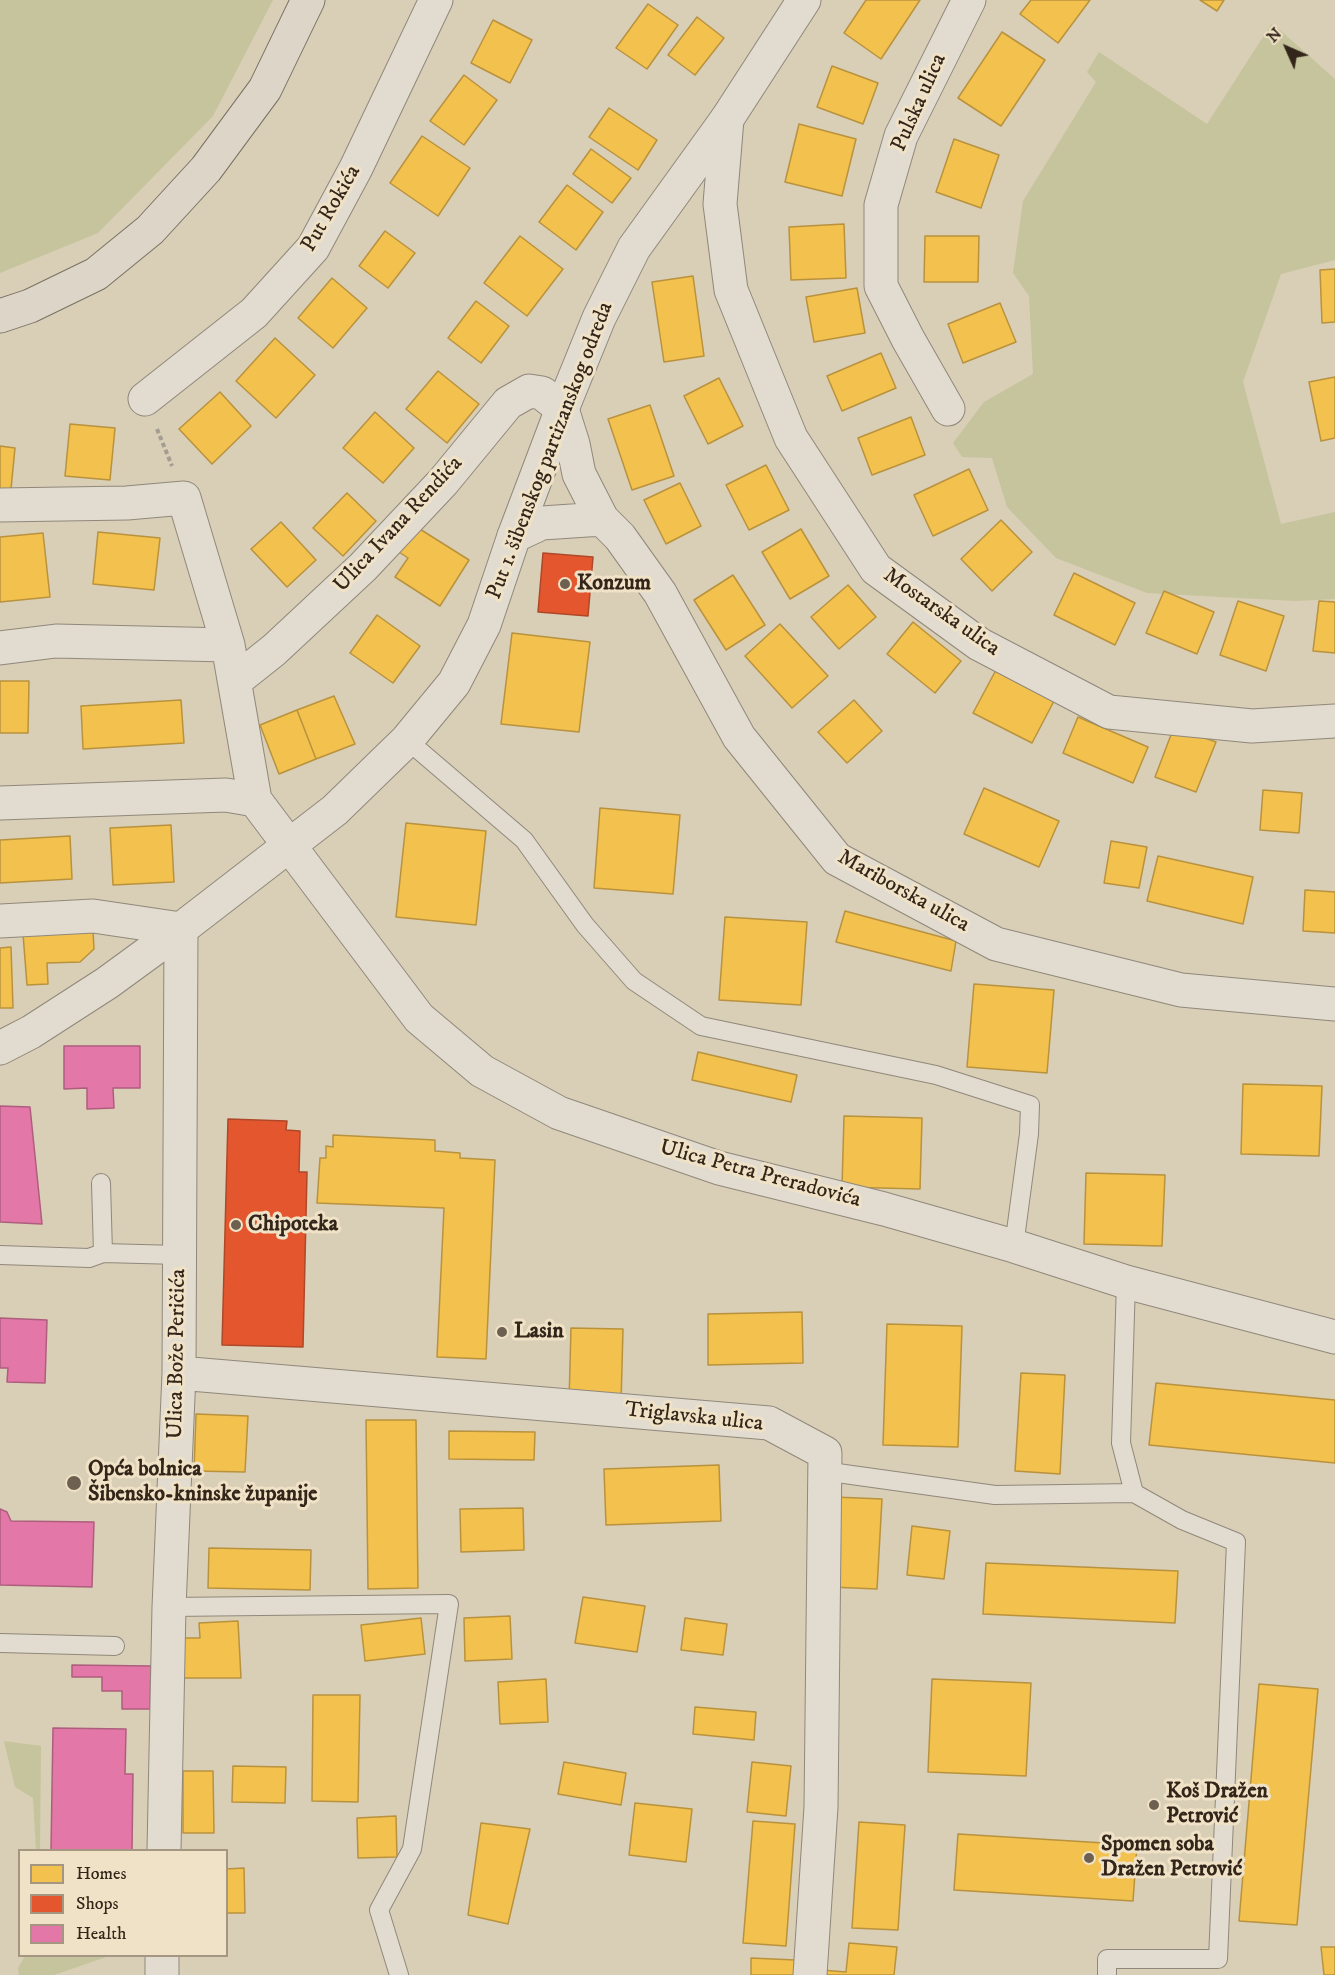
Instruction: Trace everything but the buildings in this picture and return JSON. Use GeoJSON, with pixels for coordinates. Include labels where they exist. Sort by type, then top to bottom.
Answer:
{"type":"FeatureCollection","features":[{"type":"Feature","properties":{"kind":"main road"},"geometry":{"type":"LineString","coordinates":[[0,316],[30,306],[96,274],[150,230],[206,169],[265,89],[308,0]]}},
{"type":"Feature","properties":{"kind":"street","name":"Put Rokića"},"geometry":{"type":"LineString","coordinates":[[146,399],[254,313],[313,248],[356,168],[436,0]]}},
{"type":"Feature","properties":{"kind":"street","name":"Put 1. šibenskog partizanskog odreda"},"geometry":{"type":"LineString","coordinates":[[0,1048],[32,1032],[107,983],[335,810],[407,740],[454,683],[484,625],[514,536],[599,318],[634,249],[727,119],[804,0]]}},
{"type":"Feature","properties":{"kind":"street","name":"Pulska ulica"},"geometry":{"type":"LineString","coordinates":[[948,409],[881,286],[881,205],[901,136],[969,0]]}},
{"type":"Feature","properties":{"kind":"street","name":"Mostarska ulica"},"geometry":{"type":"LineString","coordinates":[[727,119],[720,204],[731,290],[791,438],[876,569],[979,644],[1109,712],[1252,726],[1335,721]]}},
{"type":"Feature","properties":{"kind":"street","name":"Ulica Ivana Rendića"},"geometry":{"type":"LineString","coordinates":[[235,681],[274,651],[363,567],[443,482],[508,403],[529,391],[542,393],[562,409]]}},
{"type":"Feature","properties":{"kind":"street","name":"Mariborska ulica"},"geometry":{"type":"LineString","coordinates":[[562,409],[579,474],[602,519],[620,537],[660,593],[739,737],[837,859],[996,944],[1181,990],[1335,1004]]}},
{"type":"Feature","properties":{"kind":"street"},"geometry":{"type":"LineString","coordinates":[[0,505],[127,503],[184,498],[228,645],[255,800],[226,795],[0,803]]}},
{"type":"Feature","properties":{"kind":"street"},"geometry":{"type":"LineString","coordinates":[[514,536],[542,523],[602,519]]}},
{"type":"Feature","properties":{"kind":"street"},"geometry":{"type":"LineString","coordinates":[[0,648],[56,641],[228,645]]}},
{"type":"Feature","properties":{"kind":"street","name":"Ulica Petra Preradovića"},"geometry":{"type":"LineString","coordinates":[[255,800],[419,1018],[482,1071],[559,1113],[719,1168],[884,1209],[1126,1281],[1335,1337]]}},
{"type":"Feature","properties":{"kind":"street"},"geometry":{"type":"LineString","coordinates":[[0,921],[93,916],[181,929]]}},
{"type":"Feature","properties":{"kind":"street","name":"Ulica Bože Peričića"},"geometry":{"type":"LineString","coordinates":[[164,1849],[169,1607],[179,1373],[181,929]]}},
{"type":"Feature","properties":{"kind":"street","name":"Triglavska ulica"},"geometry":{"type":"LineString","coordinates":[[179,1373],[769,1423],[825,1453],[821,1807],[810,1975]]}},
{"type":"Feature","properties":{"kind":"street"},"geometry":{"type":"LineString","coordinates":[[162,1957],[162,1975]]}},
{"type":"Feature","properties":{"kind":"lane"},"geometry":{"type":"LineString","coordinates":[[407,740],[524,840],[585,924],[634,981],[701,1026],[936,1075],[1030,1105],[1029,1134],[1014,1246]]}},
{"type":"Feature","properties":{"kind":"lane"},"geometry":{"type":"LineString","coordinates":[[101,1183],[103,1253]]}},
{"type":"Feature","properties":{"kind":"lane"},"geometry":{"type":"LineString","coordinates":[[0,1255],[89,1258],[103,1253],[179,1255]]}},
{"type":"Feature","properties":{"kind":"lane"},"geometry":{"type":"LineString","coordinates":[[1126,1281],[1121,1443],[1134,1493]]}},
{"type":"Feature","properties":{"kind":"lane"},"geometry":{"type":"LineString","coordinates":[[823,1471],[995,1495],[1134,1493],[1182,1520],[1236,1542],[1218,1959],[1107,1959],[1107,1975]]}},
{"type":"Feature","properties":{"kind":"lane"},"geometry":{"type":"LineString","coordinates":[[169,1607],[449,1604],[412,1849],[379,1910],[399,1975]]}},
{"type":"Feature","properties":{"kind":"lane"},"geometry":{"type":"LineString","coordinates":[[0,1643],[115,1646]]}},
{"type":"Feature","properties":{"kind":"path"},"geometry":{"type":"LineString","coordinates":[[146,399],[184,498]]}},
{"type":"Feature","properties":{"kind":"green space"},"geometry":{"type":"Polygon","coordinates":[[[0,0],[273,0],[213,116],[98,233],[0,273],[0,0]]]}},
{"type":"Feature","properties":{"kind":"green space"},"geometry":{"type":"Polygon","coordinates":[[[1272,23],[1335,79],[1335,260],[1281,274],[1243,382],[1281,524],[1335,512],[1335,599],[1295,601],[1147,593],[1056,558],[1007,507],[992,458],[962,457],[953,443],[984,402],[1033,374],[1029,296],[1013,273],[1023,201],[1096,82],[1087,72],[1099,52],[1207,124],[1272,23]]]}},
{"type":"Feature","properties":{"kind":"green space"},"geometry":{"type":"Polygon","coordinates":[[[4,1741],[41,1746],[40,1849],[36,1849],[33,1798],[15,1787],[4,1741]]]}},
{"type":"Feature","properties":{"kind":"green space"},"geometry":{"type":"Polygon","coordinates":[[[24,1957],[106,1957],[54,1975],[19,1975],[18,1968],[24,1957]]]}},
{"type":"Feature","properties":{"kind":"place","name":"Konzum"},"geometry":{"type":"Point","coordinates":[565,584]}},
{"type":"Feature","properties":{"kind":"place","name":"Chipoteka"},"geometry":{"type":"Point","coordinates":[236,1225]}},
{"type":"Feature","properties":{"kind":"place","name":"Lasin"},"geometry":{"type":"Point","coordinates":[502,1332]}},
{"type":"Feature","properties":{"kind":"place","name":"Opća bolnica Šibensko-kninske županije"},"geometry":{"type":"Point","coordinates":[74,1483]}},
{"type":"Feature","properties":{"kind":"place","name":"Koš Dražen Petrović"},"geometry":{"type":"Point","coordinates":[1154,1805]}},
{"type":"Feature","properties":{"kind":"place","name":"Spomen soba Dražen Petrović"},"geometry":{"type":"Point","coordinates":[1089,1858]}}]}
